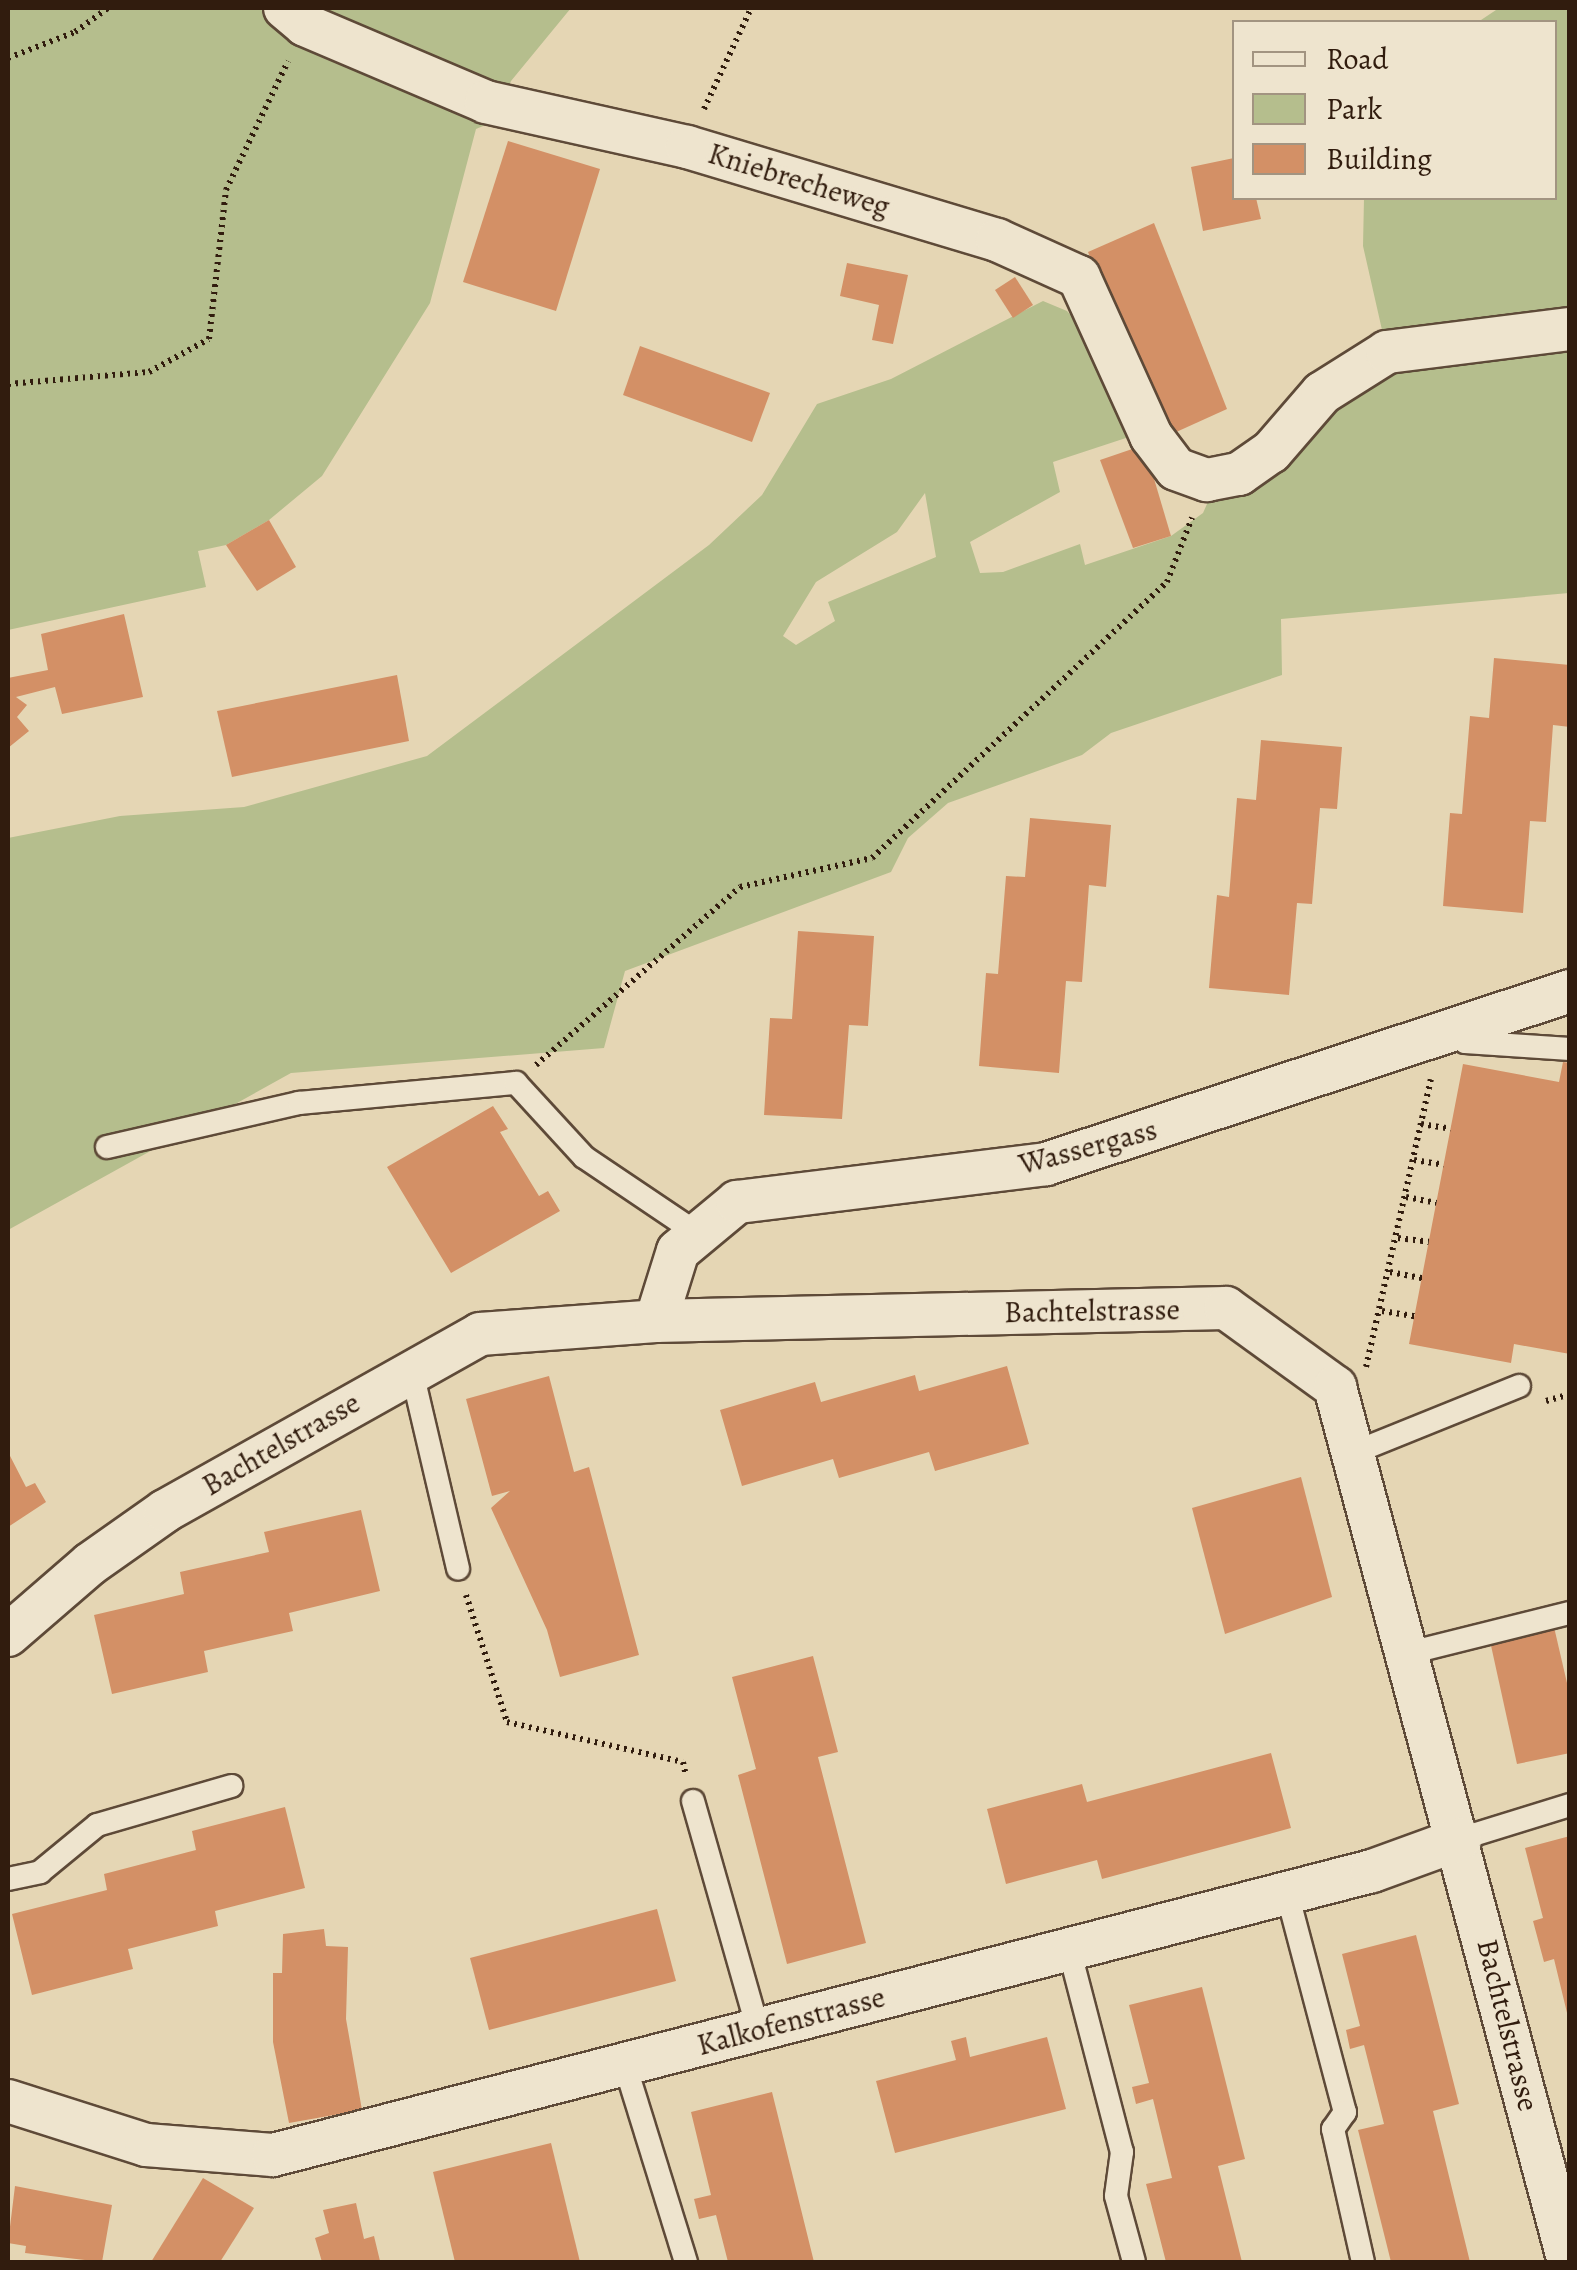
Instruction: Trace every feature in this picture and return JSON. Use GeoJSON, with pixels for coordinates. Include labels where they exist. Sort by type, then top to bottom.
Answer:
{"type":"FeatureCollection","features":[{"type":"Feature","properties":{"kind":"street","name":"Kniebrecheweg"},"geometry":{"type":"LineString","coordinates":[[295,16],[486,102],[687,146],[998,240],[1079,277],[1151,436],[1176,468],[1208,480]]}},
{"type":"Feature","properties":{"kind":"street"},"geometry":{"type":"LineString","coordinates":[[1208,480],[1239,474],[1272,452],[1322,393],[1387,352],[1570,329]]}},
{"type":"Feature","properties":{"kind":"street","name":"Wassergass"},"geometry":{"type":"LineString","coordinates":[[656,1321],[678,1251],[738,1202],[1046,1164],[1461,1036],[1570,991]]}},
{"type":"Feature","properties":{"kind":"street","name":"Bachtelstrasse"},"geometry":{"type":"LineString","coordinates":[[8,1635],[165,1511],[410,1368],[480,1334],[656,1321],[1226,1308],[1335,1386],[1460,1839],[1569,2262]]}},
{"type":"Feature","properties":{"kind":"street","name":"Kalkofenstrasse"},"geometry":{"type":"LineString","coordinates":[[8,2101],[146,2146],[272,2155],[1287,1893],[1460,1839]]}},
{"type":"Feature","properties":{"kind":"lane"},"geometry":{"type":"LineString","coordinates":[[1461,1036],[1570,1049]]}},
{"type":"Feature","properties":{"kind":"lane"},"geometry":{"type":"LineString","coordinates":[[108,1147],[299,1103],[516,1083],[584,1156],[698,1234]]}},
{"type":"Feature","properties":{"kind":"lane"},"geometry":{"type":"LineString","coordinates":[[410,1368],[458,1569]]}},
{"type":"Feature","properties":{"kind":"lane"},"geometry":{"type":"LineString","coordinates":[[1353,1453],[1519,1386]]}},
{"type":"Feature","properties":{"kind":"lane"},"geometry":{"type":"LineString","coordinates":[[1409,1653],[1570,1613]]}},
{"type":"Feature","properties":{"kind":"lane"},"geometry":{"type":"LineString","coordinates":[[8,1879],[40,1872],[96,1825],[232,1786]]}},
{"type":"Feature","properties":{"kind":"lane"},"geometry":{"type":"LineString","coordinates":[[693,1801],[758,2029]]}},
{"type":"Feature","properties":{"kind":"lane","name":"Kalkofenstrasse"},"geometry":{"type":"LineString","coordinates":[[1460,1839],[1570,1804]]}},
{"type":"Feature","properties":{"kind":"lane"},"geometry":{"type":"LineString","coordinates":[[1287,1893],[1345,2112],[1332,2129],[1363,2262]]}},
{"type":"Feature","properties":{"kind":"lane"},"geometry":{"type":"LineString","coordinates":[[1070,1949],[1122,2152],[1116,2196],[1134,2262]]}},
{"type":"Feature","properties":{"kind":"lane"},"geometry":{"type":"LineString","coordinates":[[626,2065],[686,2262]]}},
{"type":"Feature","properties":{"kind":"path"},"geometry":{"type":"LineString","coordinates":[[8,58],[74,32],[108,8]]}},
{"type":"Feature","properties":{"kind":"path"},"geometry":{"type":"LineString","coordinates":[[687,146],[751,8]]}},
{"type":"Feature","properties":{"kind":"path"},"geometry":{"type":"LineString","coordinates":[[8,384],[149,372],[209,340],[226,190],[295,16]]}},
{"type":"Feature","properties":{"kind":"path"},"geometry":{"type":"LineString","coordinates":[[516,1083],[740,887],[872,858],[1167,582],[1208,480]]}},
{"type":"Feature","properties":{"kind":"path"},"geometry":{"type":"LineString","coordinates":[[1335,1386],[1372,1363],[1436,1054],[1458,1056],[1461,1036]]}},
{"type":"Feature","properties":{"kind":"path"},"geometry":{"type":"LineString","coordinates":[[1421,1124],[1450,1129]]}},
{"type":"Feature","properties":{"kind":"path"},"geometry":{"type":"LineString","coordinates":[[1414,1160],[1444,1165]]}},
{"type":"Feature","properties":{"kind":"path"},"geometry":{"type":"LineString","coordinates":[[1406,1198],[1436,1204]]}},
{"type":"Feature","properties":{"kind":"path"},"geometry":{"type":"LineString","coordinates":[[1398,1238],[1429,1242]]}},
{"type":"Feature","properties":{"kind":"path"},"geometry":{"type":"LineString","coordinates":[[1390,1272],[1422,1278]]}},
{"type":"Feature","properties":{"kind":"path"},"geometry":{"type":"LineString","coordinates":[[1382,1311],[1415,1316]]}},
{"type":"Feature","properties":{"kind":"path"},"geometry":{"type":"LineString","coordinates":[[458,1569],[506,1722],[683,1762],[693,1801]]}},
{"type":"Feature","properties":{"kind":"green space"},"geometry":{"type":"Polygon","coordinates":[[[8,8],[571,8],[511,81],[495,121],[476,129],[430,303],[322,476],[269,520],[226,545],[198,551],[206,587],[8,630],[8,8]]]}},
{"type":"Feature","properties":{"kind":"green space"},"geometry":{"type":"Polygon","coordinates":[[[1499,8],[1569,8],[1569,593],[1281,619],[1282,675],[1111,733],[1082,755],[948,803],[908,838],[891,872],[625,971],[604,1048],[291,1073],[8,1230],[8,838],[120,816],[244,807],[427,756],[709,545],[762,495],[817,404],[891,379],[1043,301],[1067,311],[1087,333],[1135,435],[1053,462],[1060,492],[970,542],[980,573],[1003,572],[1080,544],[1085,565],[1171,536],[1203,513],[1211,495],[1387,352],[1363,246],[1364,200],[1557,200],[1557,20],[1481,20],[1499,8]],[[925,493],[897,532],[816,582],[783,636],[796,645],[835,621],[828,602],[936,557],[925,493]]]}},
{"type":"Feature","properties":{"kind":"building"},"geometry":{"type":"Polygon","coordinates":[[[508,141],[600,169],[556,311],[463,282],[508,141]]]}},
{"type":"Feature","properties":{"kind":"building"},"geometry":{"type":"Polygon","coordinates":[[[1232,158],[1232,200],[1256,200],[1261,219],[1203,231],[1191,167],[1232,158]]]}},
{"type":"Feature","properties":{"kind":"building"},"geometry":{"type":"Polygon","coordinates":[[[1154,223],[1227,409],[1163,438],[1088,252],[1154,223]]]}},
{"type":"Feature","properties":{"kind":"building"},"geometry":{"type":"Polygon","coordinates":[[[847,263],[908,275],[893,344],[872,340],[879,305],[840,296],[847,263]]]}},
{"type":"Feature","properties":{"kind":"building"},"geometry":{"type":"Polygon","coordinates":[[[1015,277],[1033,305],[1013,318],[995,290],[1015,277]]]}},
{"type":"Feature","properties":{"kind":"building"},"geometry":{"type":"Polygon","coordinates":[[[640,346],[770,393],[752,442],[623,395],[640,346]]]}},
{"type":"Feature","properties":{"kind":"building"},"geometry":{"type":"Polygon","coordinates":[[[1144,445],[1171,536],[1133,548],[1100,460],[1144,445]]]}},
{"type":"Feature","properties":{"kind":"building"},"geometry":{"type":"Polygon","coordinates":[[[269,520],[296,567],[257,591],[226,545],[269,520]]]}},
{"type":"Feature","properties":{"kind":"building"},"geometry":{"type":"Polygon","coordinates":[[[124,614],[143,697],[62,714],[55,687],[16,697],[27,705],[17,717],[29,731],[8,748],[8,678],[48,670],[41,634],[124,614]]]}},
{"type":"Feature","properties":{"kind":"building"},"geometry":{"type":"Polygon","coordinates":[[[1494,658],[1570,665],[1570,727],[1553,725],[1546,822],[1530,821],[1523,913],[1443,906],[1450,813],[1462,814],[1470,716],[1489,718],[1494,658]]]}},
{"type":"Feature","properties":{"kind":"building"},"geometry":{"type":"Polygon","coordinates":[[[397,675],[409,741],[232,777],[217,711],[397,675]]]}},
{"type":"Feature","properties":{"kind":"building"},"geometry":{"type":"Polygon","coordinates":[[[1261,740],[1342,747],[1337,809],[1320,808],[1312,904],[1297,903],[1289,995],[1209,988],[1217,895],[1229,897],[1237,798],[1256,800],[1261,740]]]}},
{"type":"Feature","properties":{"kind":"building"},"geometry":{"type":"Polygon","coordinates":[[[1030,818],[1111,825],[1106,887],[1089,885],[1082,982],[1066,981],[1059,1073],[979,1066],[986,973],[998,974],[1006,876],[1025,877],[1030,818]]]}},
{"type":"Feature","properties":{"kind":"building"},"geometry":{"type":"Polygon","coordinates":[[[798,931],[874,936],[868,1026],[849,1025],[842,1119],[764,1115],[770,1018],[792,1019],[798,931]]]}},
{"type":"Feature","properties":{"kind":"building"},"geometry":{"type":"Polygon","coordinates":[[[1563,1062],[1570,1063],[1570,1354],[1514,1344],[1511,1363],[1409,1344],[1463,1064],[1559,1082],[1563,1062]]]}},
{"type":"Feature","properties":{"kind":"building"},"geometry":{"type":"Polygon","coordinates":[[[493,1106],[508,1129],[500,1132],[539,1196],[548,1191],[560,1211],[451,1273],[387,1167],[493,1106]]]}},
{"type":"Feature","properties":{"kind":"building"},"geometry":{"type":"Polygon","coordinates":[[[1007,1366],[1029,1444],[935,1471],[929,1452],[839,1478],[833,1459],[742,1486],[720,1410],[815,1382],[821,1402],[915,1375],[919,1391],[1007,1366]]]}},
{"type":"Feature","properties":{"kind":"building"},"geometry":{"type":"Polygon","coordinates":[[[549,1376],[574,1472],[589,1467],[639,1655],[560,1677],[547,1630],[491,1508],[510,1491],[492,1496],[466,1399],[549,1376]]]}},
{"type":"Feature","properties":{"kind":"building"},"geometry":{"type":"Polygon","coordinates":[[[8,1452],[26,1487],[35,1483],[46,1502],[8,1527],[8,1452]]]}},
{"type":"Feature","properties":{"kind":"building"},"geometry":{"type":"Polygon","coordinates":[[[1301,1477],[1332,1597],[1225,1634],[1192,1508],[1301,1477]]]}},
{"type":"Feature","properties":{"kind":"building"},"geometry":{"type":"Polygon","coordinates":[[[361,1510],[380,1591],[289,1613],[293,1631],[204,1651],[208,1672],[112,1694],[94,1615],[184,1594],[180,1572],[269,1552],[264,1532],[361,1510]]]}},
{"type":"Feature","properties":{"kind":"building"},"geometry":{"type":"Polygon","coordinates":[[[1554,1627],[1570,1696],[1570,1753],[1517,1764],[1490,1641],[1554,1627]]]}},
{"type":"Feature","properties":{"kind":"building"},"geometry":{"type":"Polygon","coordinates":[[[813,1656],[838,1752],[818,1757],[866,1943],[787,1964],[738,1775],[756,1769],[732,1677],[813,1656]]]}},
{"type":"Feature","properties":{"kind":"building"},"geometry":{"type":"Polygon","coordinates":[[[1271,1753],[1291,1828],[1102,1879],[1097,1860],[1006,1884],[987,1809],[1082,1784],[1087,1802],[1271,1753]]]}},
{"type":"Feature","properties":{"kind":"building"},"geometry":{"type":"Polygon","coordinates":[[[285,1807],[305,1888],[215,1911],[218,1926],[128,1949],[133,1969],[32,1995],[12,1914],[107,1890],[104,1874],[196,1850],[192,1831],[285,1807]]]}},
{"type":"Feature","properties":{"kind":"building"},"geometry":{"type":"Polygon","coordinates":[[[1570,1836],[1568,2017],[1554,1959],[1544,1962],[1533,1921],[1543,1918],[1525,1848],[1570,1836]]]}},
{"type":"Feature","properties":{"kind":"building"},"geometry":{"type":"Polygon","coordinates":[[[657,1909],[676,1981],[489,2030],[470,1958],[657,1909]]]}},
{"type":"Feature","properties":{"kind":"building"},"geometry":{"type":"Polygon","coordinates":[[[324,1929],[326,1946],[348,1947],[346,2019],[362,2110],[289,2123],[273,2042],[273,1973],[282,1973],[283,1934],[324,1929]]]}},
{"type":"Feature","properties":{"kind":"building"},"geometry":{"type":"Polygon","coordinates":[[[1416,1935],[1459,2104],[1433,2111],[1470,2262],[1391,2262],[1358,2130],[1384,2124],[1364,2045],[1350,2049],[1346,2030],[1360,2026],[1342,1954],[1416,1935]]]}},
{"type":"Feature","properties":{"kind":"building"},"geometry":{"type":"Polygon","coordinates":[[[1202,1987],[1245,2159],[1218,2166],[1242,2262],[1166,2262],[1146,2184],[1172,2178],[1153,2099],[1136,2104],[1132,2087],[1149,2083],[1129,2005],[1202,1987]]]}},
{"type":"Feature","properties":{"kind":"building"},"geometry":{"type":"Polygon","coordinates":[[[966,2037],[970,2057],[1047,2037],[1066,2109],[895,2153],[876,2081],[956,2060],[951,2041],[966,2037]]]}},
{"type":"Feature","properties":{"kind":"building"},"geometry":{"type":"Polygon","coordinates":[[[772,2092],[814,2262],[728,2262],[716,2215],[699,2219],[694,2199],[711,2195],[691,2112],[772,2092]]]}},
{"type":"Feature","properties":{"kind":"building"},"geometry":{"type":"Polygon","coordinates":[[[551,2143],[580,2262],[455,2262],[433,2172],[551,2143]]]}},
{"type":"Feature","properties":{"kind":"building"},"geometry":{"type":"Polygon","coordinates":[[[203,2178],[254,2208],[220,2262],[151,2262],[203,2178]]]}},
{"type":"Feature","properties":{"kind":"building"},"geometry":{"type":"Polygon","coordinates":[[[15,2186],[112,2205],[102,2262],[25,2253],[26,2246],[8,2243],[15,2186]]]}},
{"type":"Feature","properties":{"kind":"building"},"geometry":{"type":"Polygon","coordinates":[[[356,2203],[364,2239],[374,2236],[380,2261],[322,2262],[315,2238],[329,2233],[323,2210],[356,2203]]]}}]}
